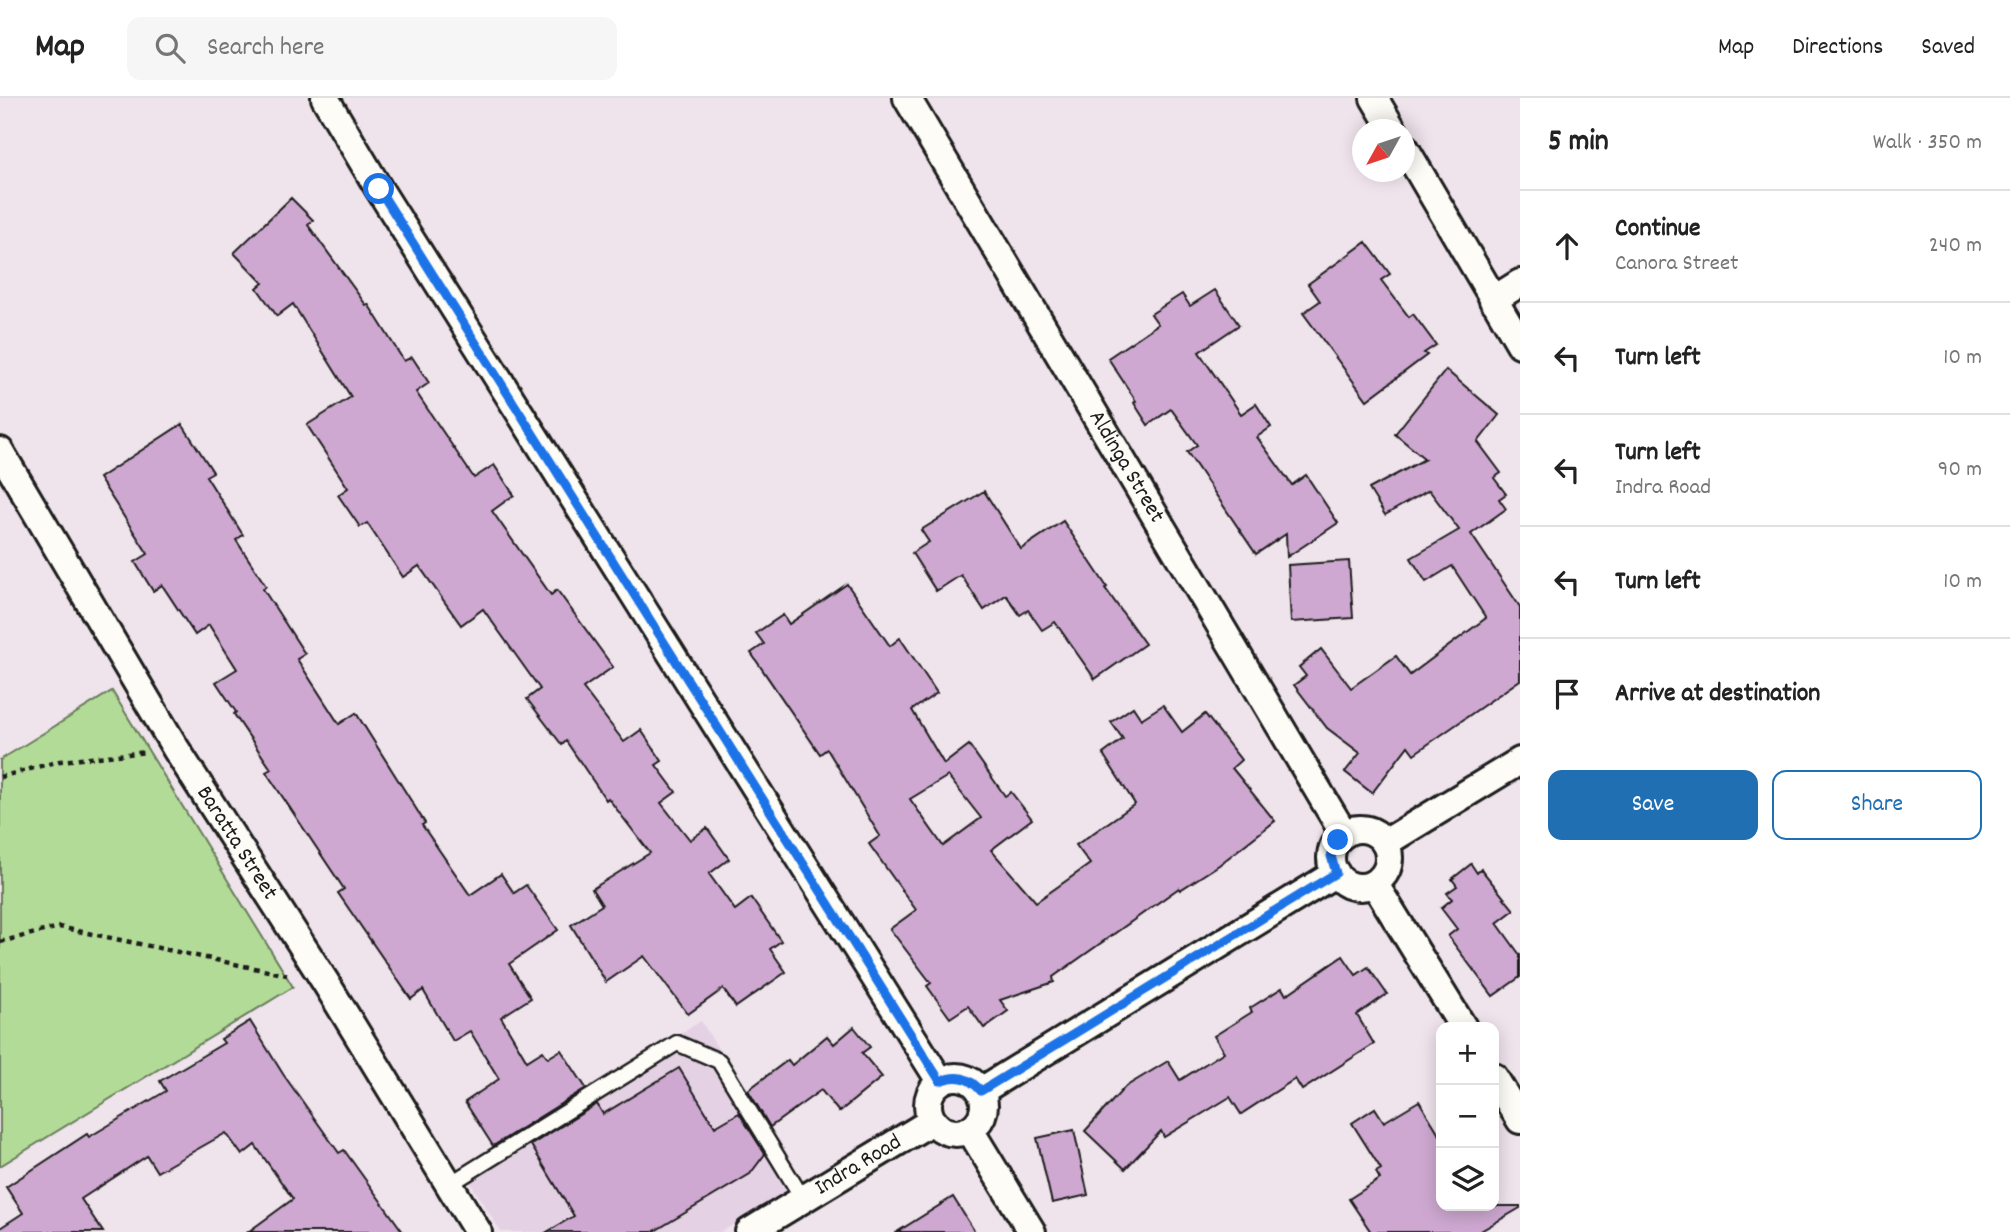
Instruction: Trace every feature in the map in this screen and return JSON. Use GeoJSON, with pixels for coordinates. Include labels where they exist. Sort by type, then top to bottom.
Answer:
{"type":"FeatureCollection","features":[{"type":"Feature","properties":{"kind":"street"},"geometry":{"type":"LineString","coordinates":[[325,98],[379,189],[940,1081]]}},
{"type":"Feature","properties":{"kind":"street","name":"Aldinga Street"},"geometry":{"type":"LineString","coordinates":[[907,98],[1344,834]]}},
{"type":"Feature","properties":{"kind":"street"},"geometry":{"type":"LineString","coordinates":[[1374,98],[1387,119]]}},
{"type":"Feature","properties":{"kind":"street"},"geometry":{"type":"LineString","coordinates":[[1415,165],[1520,344]]}},
{"type":"Feature","properties":{"kind":"street"},"geometry":{"type":"LineString","coordinates":[[1493,300],[1520,283]]}},
{"type":"Feature","properties":{"kind":"street","name":"Baratta Street"},"geometry":{"type":"LineString","coordinates":[[0,451],[176,749],[326,983],[478,1232]]}},
{"type":"Feature","properties":{"kind":"street"},"geometry":{"type":"LineString","coordinates":[[1385,844],[1520,761]]}},
{"type":"Feature","properties":{"kind":"street"},"geometry":{"type":"LineString","coordinates":[[1362,829],[1379,836],[1385,844],[1388,852],[1386,870],[1374,883],[1357,887],[1341,880],[1336,873],[1331,856],[1333,848],[1344,834],[1362,829]]}},
{"type":"Feature","properties":{"kind":"street"},"geometry":{"type":"LineString","coordinates":[[981,1091],[1336,873]]}},
{"type":"Feature","properties":{"kind":"street"},"geometry":{"type":"LineString","coordinates":[[1374,883],[1460,1022]]}},
{"type":"Feature","properties":{"kind":"street"},"geometry":{"type":"LineString","coordinates":[[958,1076],[975,1083],[981,1091],[985,1108],[982,1117],[970,1130],[945,1132],[932,1121],[928,1112],[929,1094],[940,1081],[958,1076]]}},
{"type":"Feature","properties":{"kind":"street"},"geometry":{"type":"LineString","coordinates":[[1499,1085],[1520,1120]]}},
{"type":"Feature","properties":{"kind":"street","name":"Indra Road"},"geometry":{"type":"LineString","coordinates":[[749,1232],[932,1121]]}},
{"type":"Feature","properties":{"kind":"street"},"geometry":{"type":"LineString","coordinates":[[970,1130],[1032,1232]]}},
{"type":"Feature","properties":{"kind":"lane"},"geometry":{"type":"LineString","coordinates":[[450,1184],[677,1043],[719,1061],[803,1199]]}},
{"type":"Feature","properties":{"kind":"path"},"geometry":{"type":"LineString","coordinates":[[0,778],[60,761],[176,749]]}},
{"type":"Feature","properties":{"kind":"path"},"geometry":{"type":"LineString","coordinates":[[0,942],[58,927],[326,983]]}},
{"type":"Feature","properties":{"kind":"shaded area"},"geometry":{"type":"Polygon","coordinates":[[[701,1021],[801,1183],[721,1232],[501,1232],[461,1168],[701,1021]]]}},
{"type":"Feature","properties":{"kind":"green space"},"geometry":{"type":"Polygon","coordinates":[[[112,691],[293,987],[0,1166],[0,760],[112,691]]]}},
{"type":"Feature","properties":{"kind":"building"},"geometry":{"type":"Polygon","coordinates":[[[291,198],[313,220],[308,225],[366,305],[368,304],[404,361],[412,357],[429,383],[416,392],[474,478],[494,465],[514,495],[492,511],[551,595],[557,590],[613,667],[583,688],[624,742],[641,730],[662,761],[656,765],[676,792],[661,803],[690,840],[707,828],[729,859],[709,874],[735,910],[751,898],[781,941],[770,949],[786,972],[736,1007],[723,989],[688,1014],[644,956],[606,982],[571,925],[602,905],[592,889],[650,853],[608,798],[606,800],[566,741],[562,745],[527,699],[540,689],[483,609],[461,625],[419,566],[403,577],[367,523],[360,527],[338,495],[348,488],[307,425],[351,397],[293,304],[277,316],[257,288],[263,283],[234,253],[291,198]]]}},
{"type":"Feature","properties":{"kind":"building"},"geometry":{"type":"Polygon","coordinates":[[[1366,242],[1390,274],[1381,280],[1409,317],[1413,314],[1436,345],[1424,353],[1427,355],[1367,400],[1303,313],[1320,301],[1308,284],[1366,242]]]}},
{"type":"Feature","properties":{"kind":"building"},"geometry":{"type":"Polygon","coordinates":[[[1215,290],[1239,325],[1199,352],[1241,414],[1256,404],[1271,427],[1257,437],[1292,485],[1306,475],[1338,523],[1287,557],[1286,534],[1256,554],[1187,452],[1197,445],[1171,409],[1148,425],[1108,358],[1158,324],[1151,314],[1182,294],[1190,306],[1215,290]]]}},
{"type":"Feature","properties":{"kind":"building"},"geometry":{"type":"Polygon","coordinates":[[[1446,370],[1499,415],[1478,442],[1501,473],[1494,478],[1506,494],[1499,499],[1506,509],[1471,534],[1520,607],[1520,680],[1414,754],[1408,746],[1372,793],[1345,772],[1360,753],[1327,728],[1294,685],[1306,676],[1299,667],[1321,649],[1351,688],[1396,656],[1410,675],[1486,618],[1452,566],[1426,582],[1411,558],[1459,530],[1429,490],[1385,515],[1369,489],[1425,459],[1395,434],[1446,370]]]}},
{"type":"Feature","properties":{"kind":"building"},"geometry":{"type":"Polygon","coordinates":[[[182,424],[213,472],[206,476],[243,535],[236,540],[266,586],[263,589],[305,654],[297,659],[339,724],[356,713],[425,823],[422,825],[470,895],[501,874],[514,893],[526,885],[558,930],[509,964],[531,998],[501,1017],[527,1061],[543,1051],[548,1058],[561,1050],[586,1088],[493,1146],[465,1102],[499,1079],[470,1031],[453,1041],[423,990],[411,999],[338,893],[344,889],[266,772],[271,769],[216,682],[237,669],[209,625],[195,635],[162,585],[153,591],[135,562],[148,554],[99,478],[182,424]]]}},
{"type":"Feature","properties":{"kind":"building"},"geometry":{"type":"Polygon","coordinates":[[[984,491],[1021,549],[1063,521],[1107,587],[1105,588],[1145,644],[1095,679],[1055,622],[1042,630],[1028,610],[1020,615],[1006,595],[984,610],[961,575],[936,591],[912,553],[929,542],[921,530],[984,491]]]}},
{"type":"Feature","properties":{"kind":"building"},"geometry":{"type":"Polygon","coordinates":[[[1349,561],[1353,618],[1291,622],[1288,565],[1349,561]]]}},
{"type":"Feature","properties":{"kind":"building"},"geometry":{"type":"Polygon","coordinates":[[[847,584],[890,646],[900,638],[937,693],[912,710],[944,764],[969,745],[1005,796],[1011,792],[1032,819],[991,850],[1036,902],[1090,864],[1076,845],[1135,804],[1103,754],[1123,739],[1111,722],[1133,707],[1141,719],[1163,705],[1182,732],[1205,714],[1241,760],[1232,768],[1275,821],[1219,865],[1180,890],[1179,888],[1053,977],[1054,982],[1000,1000],[1008,1011],[984,1028],[968,1006],[950,1018],[927,986],[931,983],[890,929],[916,910],[869,844],[880,836],[827,749],[820,754],[751,653],[764,644],[756,633],[783,615],[789,624],[847,584]],[[948,776],[910,799],[943,846],[981,818],[948,776]]]}},
{"type":"Feature","properties":{"kind":"building"},"geometry":{"type":"Polygon","coordinates":[[[1471,864],[1477,873],[1481,869],[1514,910],[1497,923],[1520,955],[1520,977],[1493,996],[1448,936],[1457,929],[1441,908],[1452,899],[1447,893],[1457,886],[1452,879],[1471,864]]]}},
{"type":"Feature","properties":{"kind":"building"},"geometry":{"type":"Polygon","coordinates":[[[1343,956],[1356,975],[1368,967],[1387,994],[1357,1015],[1374,1044],[1302,1090],[1295,1079],[1241,1114],[1230,1097],[1164,1137],[1161,1131],[1125,1169],[1085,1131],[1125,1087],[1168,1061],[1180,1080],[1224,1052],[1214,1036],[1252,1012],[1250,1008],[1282,988],[1286,995],[1343,956]]]}},
{"type":"Feature","properties":{"kind":"building"},"geometry":{"type":"Polygon","coordinates":[[[250,1021],[283,1074],[339,1153],[344,1150],[403,1232],[248,1232],[293,1199],[255,1145],[242,1155],[226,1133],[157,1172],[147,1156],[81,1199],[103,1232],[0,1232],[0,1228],[23,1213],[6,1187],[87,1134],[89,1137],[166,1091],[160,1081],[224,1043],[221,1039],[250,1021]]]}},
{"type":"Feature","properties":{"kind":"building"},"geometry":{"type":"Polygon","coordinates":[[[854,1027],[870,1047],[862,1053],[882,1077],[839,1112],[821,1090],[770,1127],[748,1090],[788,1060],[792,1065],[827,1036],[834,1044],[854,1027]]]}},
{"type":"Feature","properties":{"kind":"building"},"geometry":{"type":"Polygon","coordinates":[[[679,1068],[715,1127],[739,1113],[765,1154],[750,1174],[653,1232],[547,1232],[574,1216],[531,1145],[597,1104],[603,1114],[679,1068]]]}},
{"type":"Feature","properties":{"kind":"building"},"geometry":{"type":"Polygon","coordinates":[[[1419,1101],[1436,1129],[1436,1211],[1499,1211],[1499,1206],[1520,1208],[1479,1232],[1371,1232],[1349,1199],[1380,1179],[1376,1172],[1381,1169],[1352,1123],[1375,1108],[1384,1122],[1419,1101]]]}},
{"type":"Feature","properties":{"kind":"building"},"geometry":{"type":"Polygon","coordinates":[[[1074,1130],[1088,1195],[1052,1203],[1037,1138],[1074,1130]]]}},
{"type":"Feature","properties":{"kind":"building"},"geometry":{"type":"Polygon","coordinates":[[[953,1197],[975,1232],[897,1232],[953,1197]]]}},
{"type":"Feature","properties":{"kind":"route"},"geometry":{"type":"LineString","coordinates":[[379,189],[940,1081],[958,1076],[975,1083],[981,1091],[1336,873],[1331,856],[1338,840]]}}]}
